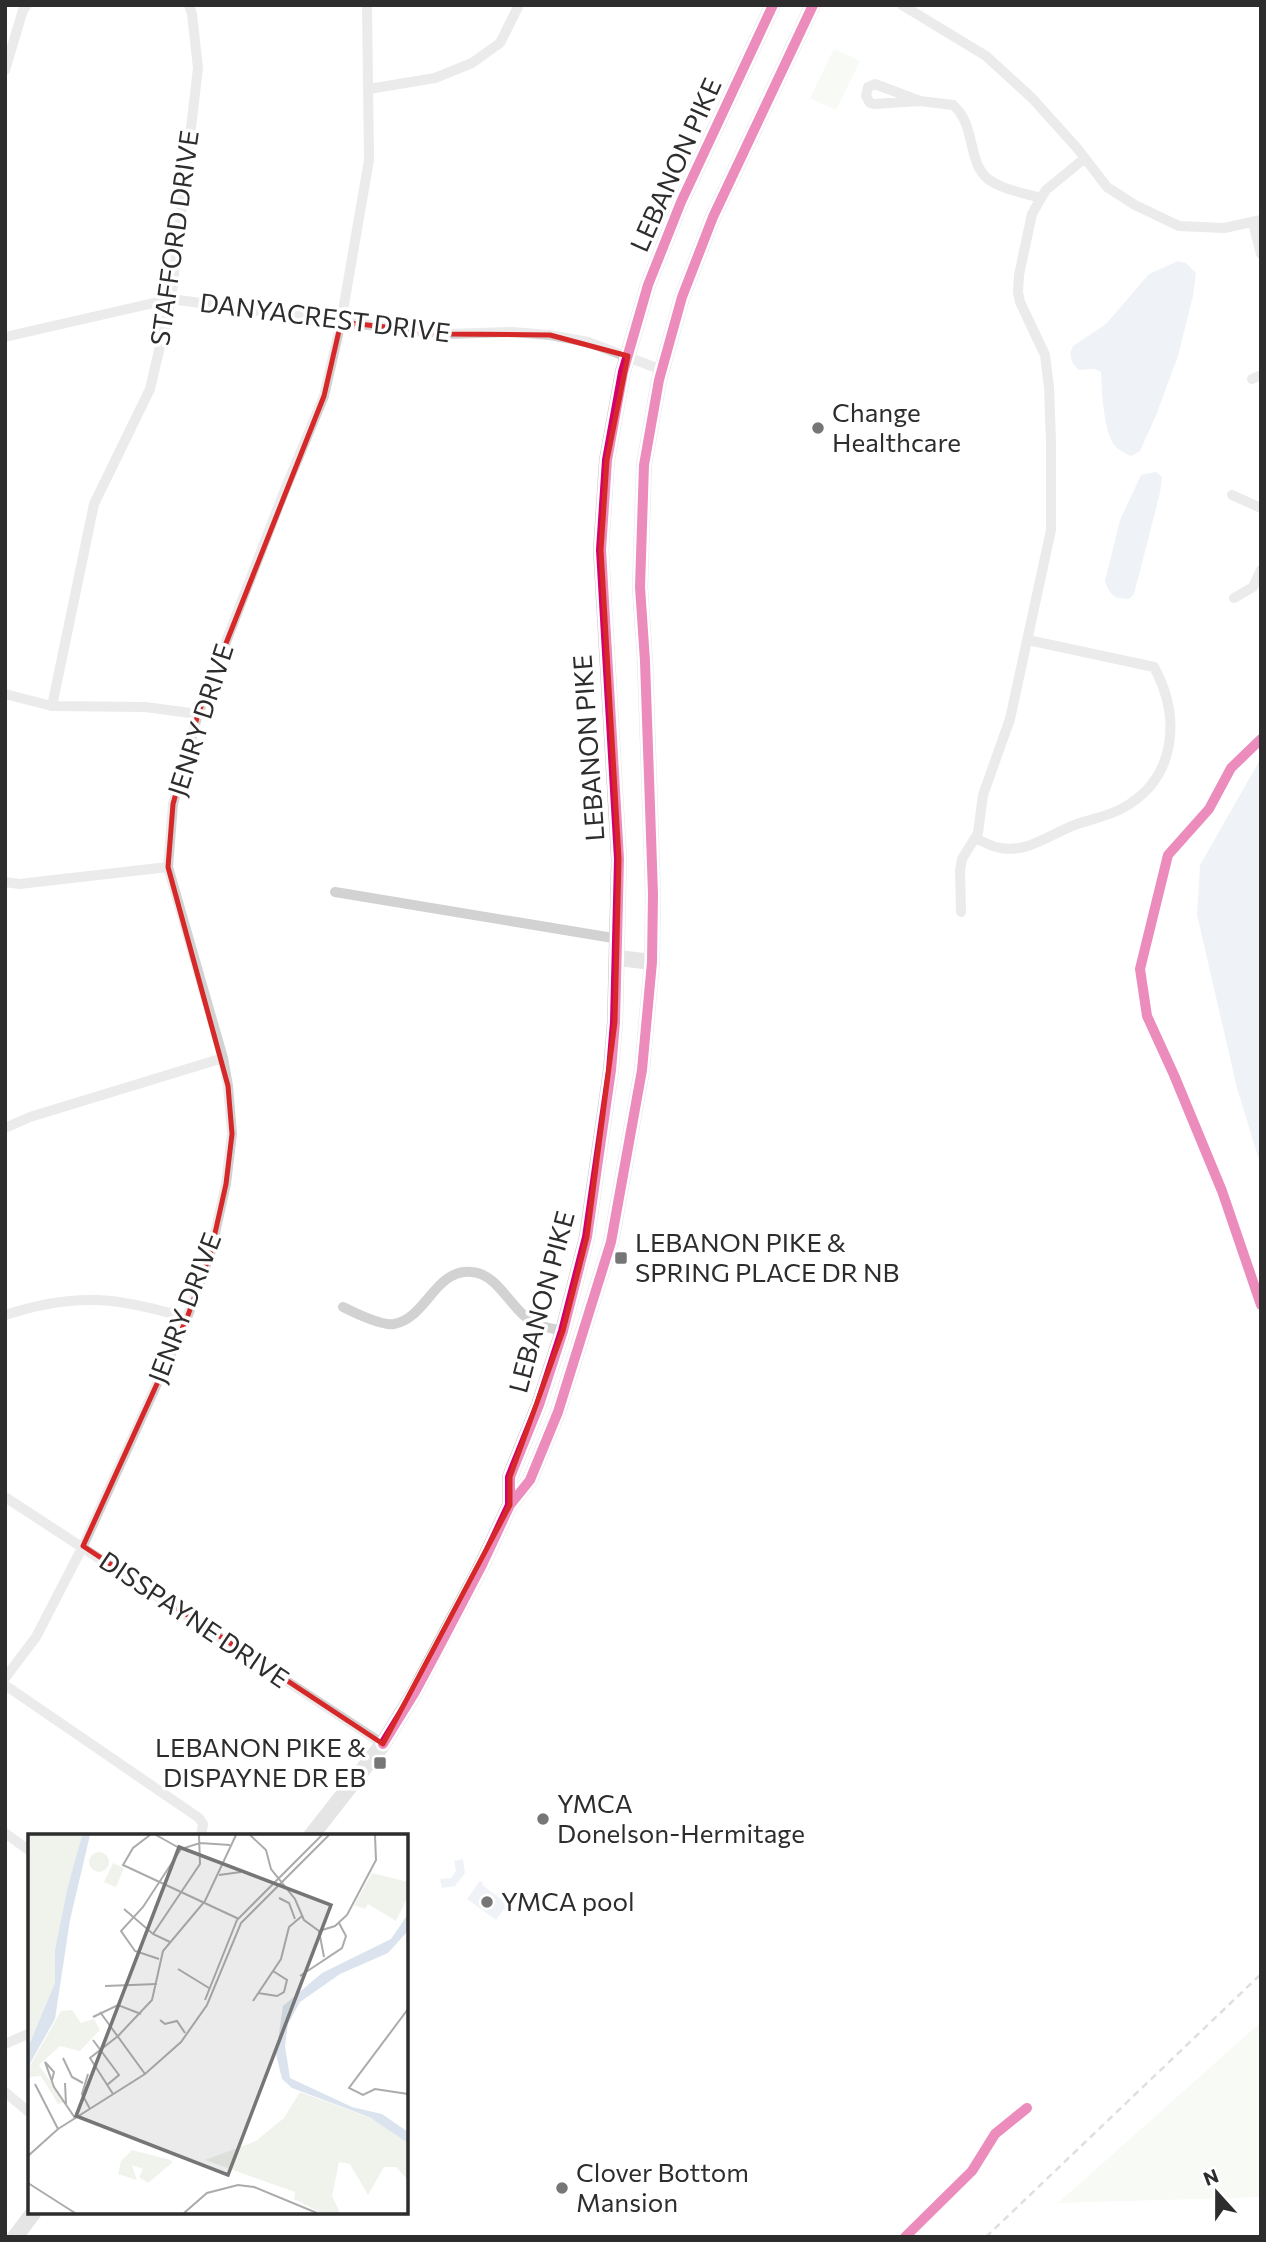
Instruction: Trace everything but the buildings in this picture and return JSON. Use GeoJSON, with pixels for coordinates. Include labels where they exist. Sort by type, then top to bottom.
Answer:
{"type":"FeatureCollection","features":[{"type":"Feature","properties":{"kind":"main road","name":"LEBANON PIKE"},"geometry":{"type":"LineString","coordinates":[[510,1505],[510,1477],[539,1405],[563,1331],[587,1237],[611,1070],[619,939],[619,859],[601,550],[607,460],[628,356],[648,285],[681,202],[773,5]]}},
{"type":"Feature","properties":{"kind":"main road","name":"LEBANON PIKE"},"geometry":{"type":"LineString","coordinates":[[313,1834],[383,1744],[430,1663],[482,1565],[510,1505],[530,1480],[558,1412],[611,1242],[642,1070],[652,962],[653,894],[640,551],[644,465],[662,370],[682,297],[713,216],[813,5]]}},
{"type":"Feature","properties":{"kind":"main road"},"geometry":{"type":"LineString","coordinates":[[618,958],[652,962]]}},
{"type":"Feature","properties":{"kind":"main road"},"geometry":{"type":"LineString","coordinates":[[592,1200],[618,1205]]}},
{"type":"Feature","properties":{"kind":"main road"},"geometry":{"type":"LineString","coordinates":[[15,2237],[32,2214]]}},
{"type":"Feature","properties":{"kind":"street","name":"STAFFORD DRIVE"},"geometry":{"type":"LineString","coordinates":[[52,706],[94,504],[150,389],[171,299],[198,68],[189,5]]}},
{"type":"Feature","properties":{"kind":"street","name":"JENRY DRIVE"},"geometry":{"type":"LineString","coordinates":[[5,1678],[36,1637],[83,1546],[187,1318],[211,1251],[226,1184],[232,1133],[229,1086],[168,867],[173,804],[198,714],[324,396],[341,322],[369,160],[367,5]]}},
{"type":"Feature","properties":{"kind":"street"},"geometry":{"type":"LineString","coordinates":[[902,5],[986,57],[1032,98],[1107,187],[1135,205],[1179,226],[1224,228],[1257,222],[1261,254]]}},
{"type":"Feature","properties":{"kind":"street"},"geometry":{"type":"LineString","coordinates":[[5,70],[23,7]]}},
{"type":"Feature","properties":{"kind":"street"},"geometry":{"type":"LineString","coordinates":[[369,89],[435,78],[472,63],[500,43],[518,7]]}},
{"type":"Feature","properties":{"kind":"street"},"geometry":{"type":"LineString","coordinates":[[920,101],[875,84],[869,88],[866,96],[870,103],[874,104],[920,101],[949,103],[957,108],[966,121],[980,169],[986,177],[1041,198]]}},
{"type":"Feature","properties":{"kind":"street"},"geometry":{"type":"LineString","coordinates":[[961,912],[960,871],[967,848],[976,838],[983,795],[1010,719],[1051,530],[1049,387],[1045,355],[1037,334],[1025,315],[1018,292],[1026,237],[1032,214],[1046,190],[1085,158]]}},
{"type":"Feature","properties":{"kind":"street","name":"DANYACREST DRIVE"},"geometry":{"type":"LineString","coordinates":[[5,337],[171,299],[449,334],[512,332],[550,335],[588,342],[662,370]]}},
{"type":"Feature","properties":{"kind":"street"},"geometry":{"type":"LineString","coordinates":[[1232,495],[1261,508]]}},
{"type":"Feature","properties":{"kind":"street"},"geometry":{"type":"LineString","coordinates":[[1234,598],[1252,587],[1261,570]]}},
{"type":"Feature","properties":{"kind":"street"},"geometry":{"type":"LineString","coordinates":[[976,838],[1000,848],[1014,849],[1121,809],[1149,787],[1159,774],[1166,756],[1171,726],[1170,706],[1154,667],[1028,640]]}},
{"type":"Feature","properties":{"kind":"street"},"geometry":{"type":"LineString","coordinates":[[5,694],[52,706],[145,707],[198,714]]}},
{"type":"Feature","properties":{"kind":"street"},"geometry":{"type":"LineString","coordinates":[[5,882],[19,884],[168,867]]}},
{"type":"Feature","properties":{"kind":"street"},"geometry":{"type":"LineString","coordinates":[[335,892],[619,939]]}},
{"type":"Feature","properties":{"kind":"street"},"geometry":{"type":"LineString","coordinates":[[5,1128],[30,1117],[223,1058]]}},
{"type":"Feature","properties":{"kind":"street"},"geometry":{"type":"LineString","coordinates":[[343,1307],[370,1319],[393,1324],[409,1317],[448,1277],[471,1271],[492,1280],[513,1307],[534,1323],[563,1331]]}},
{"type":"Feature","properties":{"kind":"street"},"geometry":{"type":"LineString","coordinates":[[5,1315],[56,1302],[85,1299],[143,1305],[187,1318]]}},
{"type":"Feature","properties":{"kind":"street","name":"DISSPAYNE DRIVE"},"geometry":{"type":"LineString","coordinates":[[5,1497],[383,1744]]}},
{"type":"Feature","properties":{"kind":"street"},"geometry":{"type":"LineString","coordinates":[[5,1685],[199,1818],[203,1824],[202,1834]]}},
{"type":"Feature","properties":{"kind":"street"},"geometry":{"type":"LineString","coordinates":[[5,1833],[28,1850]]}},
{"type":"Feature","properties":{"kind":"street"},"geometry":{"type":"LineString","coordinates":[[5,2044],[28,2034]]}},
{"type":"Feature","properties":{"kind":"street"},"geometry":{"type":"LineString","coordinates":[[5,2092],[28,2111]]}},
{"type":"Feature","properties":{"kind":"highlighted area"},"geometry":{"type":"Polygon","coordinates":[[[341,322],[448,334],[550,335],[628,356],[607,460],[601,550],[619,859],[615,1022],[587,1237],[563,1331],[510,1477],[510,1505],[383,1744],[83,1546],[187,1318],[211,1251],[226,1184],[232,1134],[228,1086],[168,867],[173,804],[198,714],[324,396],[341,322]]]}},
{"type":"Feature","properties":{"kind":"shaded area"},"geometry":{"type":"Polygon","coordinates":[[[834,49],[860,61],[836,110],[810,98],[834,49]]]}},
{"type":"Feature","properties":{"kind":"shaded area"},"geometry":{"type":"Polygon","coordinates":[[[1178,261],[1186,263],[1196,273],[1193,296],[1178,356],[1157,413],[1140,451],[1131,456],[1116,447],[1109,433],[1101,372],[1094,369],[1079,370],[1072,362],[1070,353],[1073,346],[1106,324],[1149,274],[1178,261]]]}},
{"type":"Feature","properties":{"kind":"shaded area"},"geometry":{"type":"Polygon","coordinates":[[[1156,472],[1162,477],[1160,493],[1134,594],[1129,599],[1120,598],[1108,590],[1105,581],[1120,520],[1141,475],[1156,472]]]}},
{"type":"Feature","properties":{"kind":"shaded area"},"geometry":{"type":"Polygon","coordinates":[[[1261,758],[1261,1167],[1237,1088],[1197,915],[1200,865],[1261,758]]]}},
{"type":"Feature","properties":{"kind":"shaded area"},"geometry":{"type":"Polygon","coordinates":[[[463,1859],[465,1873],[455,1886],[442,1888],[440,1879],[451,1878],[456,1871],[454,1861],[463,1859]]]}},
{"type":"Feature","properties":{"kind":"shaded area","name":"YMCA pool"},"geometry":{"type":"Polygon","coordinates":[[[480,1881],[508,1904],[496,1920],[467,1899],[480,1881]]]}},
{"type":"Feature","properties":{"kind":"shaded area"},"geometry":{"type":"Polygon","coordinates":[[[1261,2022],[1261,2197],[1058,2203],[1261,2022]]]}},
{"type":"Feature","properties":{"kind":"railway"},"geometry":{"type":"LineString","coordinates":[[986,2237],[1261,1974]]}},
{"type":"Feature","properties":{"kind":"cycle path"},"geometry":{"type":"LineString","coordinates":[[510,1505],[510,1477],[539,1405],[563,1331],[587,1237],[611,1070],[615,1022],[619,859],[601,550],[607,460],[623,372],[648,285],[681,202],[773,5]]}},
{"type":"Feature","properties":{"kind":"cycle path"},"geometry":{"type":"LineString","coordinates":[[383,1744],[436,1653],[510,1505],[530,1480],[558,1412],[611,1242],[642,1070],[652,962],[653,894],[640,587],[644,465],[659,380],[682,297],[713,217],[813,5]]}},
{"type":"Feature","properties":{"kind":"cycle path"},"geometry":{"type":"LineString","coordinates":[[1261,739],[1231,768],[1209,809],[1168,855],[1140,969],[1147,1016],[1222,1191],[1261,1305]]}},
{"type":"Feature","properties":{"kind":"cycle path"},"geometry":{"type":"LineString","coordinates":[[905,2237],[972,2171],[995,2134],[1027,2108]]}},
{"type":"Feature","properties":{"kind":"place","name":"Change Healthcare"},"geometry":{"type":"Point","coordinates":[818,428]}},
{"type":"Feature","properties":{"kind":"place","name":"LEBANON PIKE & SPRING PLACE DR NB"},"geometry":{"type":"Point","coordinates":[621,1258]}},
{"type":"Feature","properties":{"kind":"place","name":"LEBANON PIKE & DISPAYNE DR EB"},"geometry":{"type":"Point","coordinates":[380,1763]}},
{"type":"Feature","properties":{"kind":"place","name":"YMCA Donelson-Hermitage"},"geometry":{"type":"Point","coordinates":[543,1819]}},
{"type":"Feature","properties":{"kind":"place","name":"YMCA pool"},"geometry":{"type":"Point","coordinates":[487,1902]}},
{"type":"Feature","properties":{"kind":"place","name":"Clover Bottom Mansion"},"geometry":{"type":"Point","coordinates":[562,2188]}}]}
